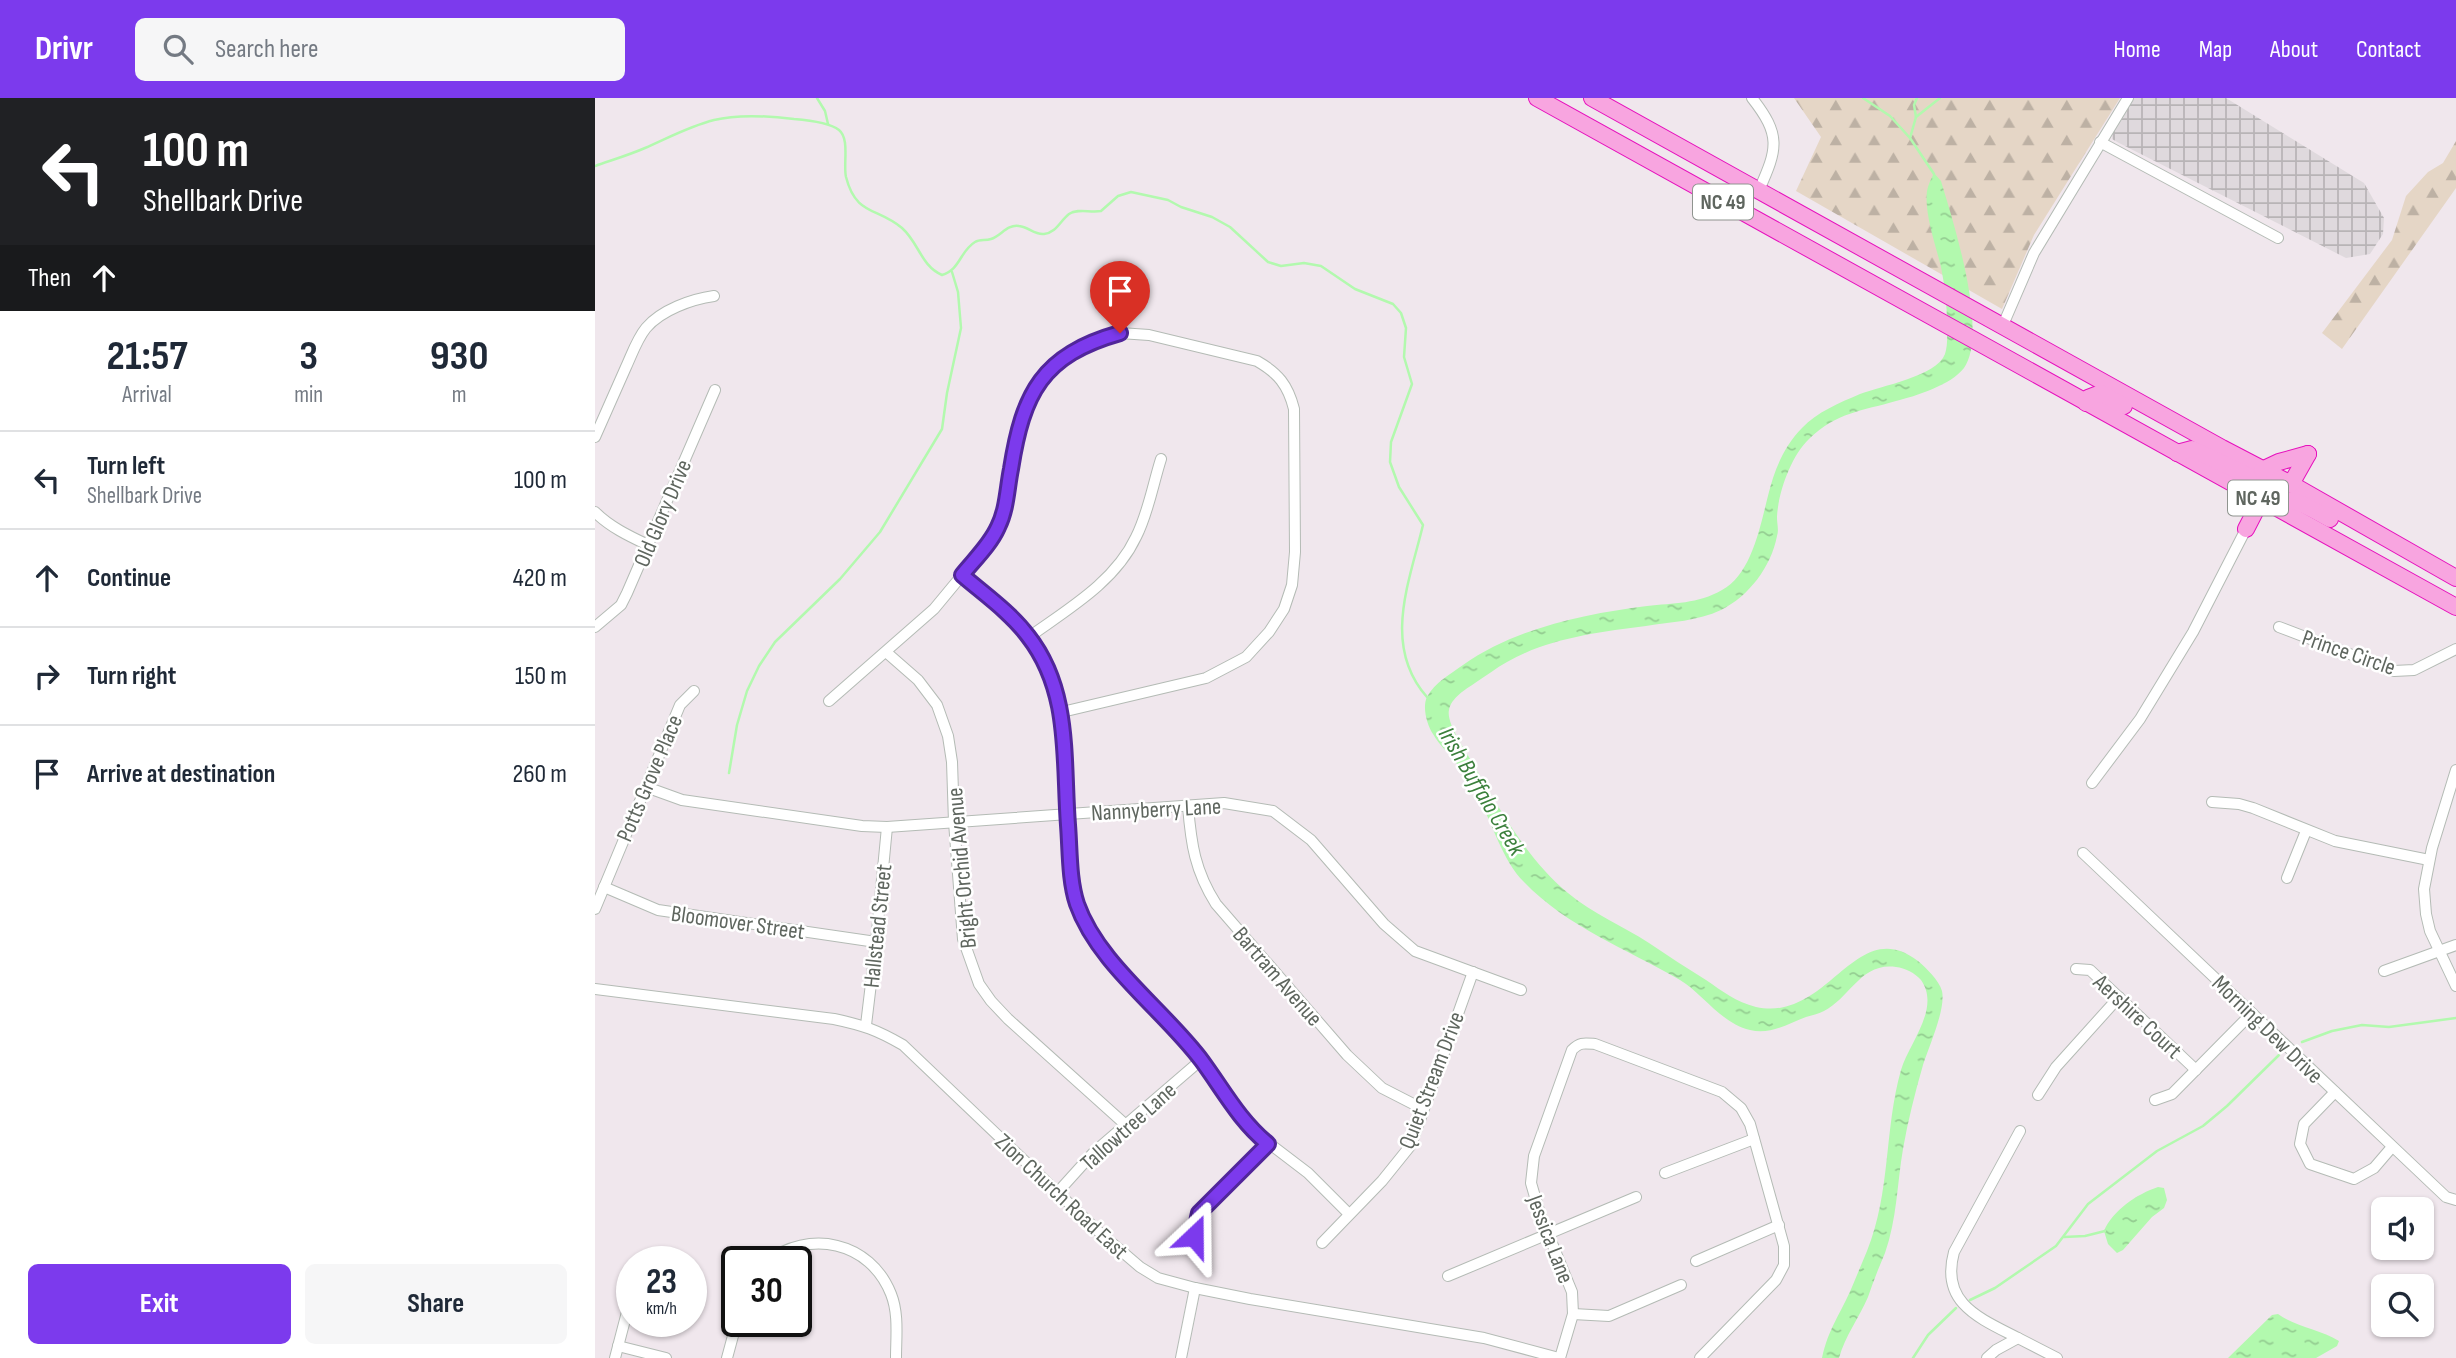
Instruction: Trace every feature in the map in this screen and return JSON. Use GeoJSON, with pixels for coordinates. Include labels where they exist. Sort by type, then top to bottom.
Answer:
{"type":"FeatureCollection","features":[{"type":"Feature","properties":{"kind":"highway","name":"NC 49"},"geometry":{"type":"LineString","coordinates":[[1537,98],[2456,607]]}},
{"type":"Feature","properties":{"kind":"highway","name":"NC 49"},"geometry":{"type":"LineString","coordinates":[[1592,98],[2456,578]]}},
{"type":"Feature","properties":{"kind":"highway"},"geometry":{"type":"LineString","coordinates":[[2086,403],[2088,398],[2101,393],[2150,419],[2161,414]]}},
{"type":"Feature","properties":{"kind":"highway"},"geometry":{"type":"LineString","coordinates":[[2177,453],[2192,449],[2266,484],[2291,484],[2308,454],[2262,470]]}},
{"type":"Feature","properties":{"kind":"highway"},"geometry":{"type":"LineString","coordinates":[[2246,529],[2261,500],[2285,498],[2300,503],[2358,534],[2367,529]]}},
{"type":"Feature","properties":{"kind":"highway"},"geometry":{"type":"LineString","coordinates":[[2246,529],[2281,511]]}},
{"type":"Feature","properties":{"kind":"highway"},"geometry":{"type":"LineString","coordinates":[[2421,588],[2432,583],[2456,596]]}},
{"type":"Feature","properties":{"kind":"street"},"geometry":{"type":"LineString","coordinates":[[1752,98],[1771,125],[1775,144],[1771,164],[1759,190]]}},
{"type":"Feature","properties":{"kind":"street"},"geometry":{"type":"LineString","coordinates":[[2003,326],[2034,253],[2128,98]]}},
{"type":"Feature","properties":{"kind":"street"},"geometry":{"type":"LineString","coordinates":[[2100,142],[2278,238]]}},
{"type":"Feature","properties":{"kind":"street"},"geometry":{"type":"LineString","coordinates":[[595,437],[646,328],[658,317],[676,308],[701,297],[714,296]]}},
{"type":"Feature","properties":{"kind":"street"},"geometry":{"type":"LineString","coordinates":[[829,701],[934,609],[987,545],[998,528],[1006,503],[1024,407],[1047,372],[1067,355],[1093,341],[1120,333],[1149,335],[1257,361],[1273,370],[1290,392],[1294,409],[1296,552],[1292,585],[1284,609],[1269,632],[1246,657],[1206,678],[1062,712]]}},
{"type":"Feature","properties":{"kind":"street","name":"Old Glory Drive"},"geometry":{"type":"LineString","coordinates":[[595,627],[621,605],[715,390]]}},
{"type":"Feature","properties":{"kind":"street"},"geometry":{"type":"LineString","coordinates":[[1030,637],[1091,592],[1127,554],[1138,535],[1161,459]]}},
{"type":"Feature","properties":{"kind":"street"},"geometry":{"type":"LineString","coordinates":[[595,512],[625,534],[648,545]]}},
{"type":"Feature","properties":{"kind":"street"},"geometry":{"type":"LineString","coordinates":[[2092,783],[2140,719],[2193,632],[2246,529]]}},
{"type":"Feature","properties":{"kind":"street"},"geometry":{"type":"LineString","coordinates":[[962,575],[1008,614],[1030,637],[1049,670],[1062,712],[1071,868],[1077,903],[1095,941],[1201,1060],[1249,1129],[1308,1173],[1349,1214]]}},
{"type":"Feature","properties":{"kind":"street","name":"Prince Circle"},"geometry":{"type":"LineString","coordinates":[[2279,627],[2394,671],[2414,670],[2456,649]]}},
{"type":"Feature","properties":{"kind":"street","name":"Bright Orchid Avenue"},"geometry":{"type":"LineString","coordinates":[[886,652],[918,680],[937,705],[949,736],[963,939],[979,984],[1008,1018],[1127,1126]]}},
{"type":"Feature","properties":{"kind":"street","name":"Potts Grove Place"},"geometry":{"type":"LineString","coordinates":[[595,909],[680,705],[694,691]]}},
{"type":"Feature","properties":{"kind":"street"},"geometry":{"type":"LineString","coordinates":[[2456,770],[2429,860],[2424,889],[2426,914],[2439,951],[2456,986]]}},
{"type":"Feature","properties":{"kind":"street","name":"Nannyberry Lane"},"geometry":{"type":"LineString","coordinates":[[646,787],[682,800],[722,808],[862,827],[1224,803],[1273,811],[1311,840],[1384,924],[1415,951],[1521,990]]}},
{"type":"Feature","properties":{"kind":"street"},"geometry":{"type":"LineString","coordinates":[[2212,802],[2253,808],[2335,841],[2429,860]]}},
{"type":"Feature","properties":{"kind":"street","name":"Bartram Avenue"},"geometry":{"type":"LineString","coordinates":[[1188,806],[1191,845],[1202,881],[1216,904],[1347,1055],[1382,1088],[1423,1109]]}},
{"type":"Feature","properties":{"kind":"street","name":"Hallstead Street"},"geometry":{"type":"LineString","coordinates":[[866,1025],[887,827]]}},
{"type":"Feature","properties":{"kind":"street"},"geometry":{"type":"LineString","coordinates":[[2287,878],[2306,831]]}},
{"type":"Feature","properties":{"kind":"street","name":"Morning Dew Drive"},"geometry":{"type":"LineString","coordinates":[[2083,853],[2392,1147],[2446,1197],[2456,1200]]}},
{"type":"Feature","properties":{"kind":"street","name":"Bloomover Street"},"geometry":{"type":"LineString","coordinates":[[604,887],[658,910],[876,942]]}},
{"type":"Feature","properties":{"kind":"street"},"geometry":{"type":"LineString","coordinates":[[2384,971],[2456,945]]}},
{"type":"Feature","properties":{"kind":"street","name":"Aershire Court"},"geometry":{"type":"LineString","coordinates":[[2076,970],[2090,970],[2196,1070]]}},
{"type":"Feature","properties":{"kind":"street","name":"Quiet Stream Drive"},"geometry":{"type":"LineString","coordinates":[[1322,1243],[1382,1181],[1411,1145],[1473,972]]}},
{"type":"Feature","properties":{"kind":"street","name":"Zion Church Road East"},"geometry":{"type":"LineString","coordinates":[[595,989],[866,1025],[902,1045],[1057,1193],[1148,1273],[1195,1288],[1335,1315],[1484,1338],[1559,1358]]}},
{"type":"Feature","properties":{"kind":"street"},"geometry":{"type":"LineString","coordinates":[[2038,1095],[2056,1067],[2119,997]]}},
{"type":"Feature","properties":{"kind":"street"},"geometry":{"type":"LineString","coordinates":[[2155,1100],[2172,1094],[2252,1013]]}},
{"type":"Feature","properties":{"kind":"street","name":"Jessica Lane"},"geometry":{"type":"LineString","coordinates":[[1559,1358],[1573,1314],[1572,1292],[1548,1234],[1531,1183],[1531,1172],[1534,1156],[1572,1050],[1579,1044],[1595,1044],[1722,1092],[1741,1108],[1750,1124],[1754,1139]]}},
{"type":"Feature","properties":{"kind":"street","name":"Tallowtree Lane"},"geometry":{"type":"LineString","coordinates":[[1057,1193],[1094,1152],[1201,1060]]}},
{"type":"Feature","properties":{"kind":"street"},"geometry":{"type":"LineString","coordinates":[[2335,1092],[2304,1124],[2299,1144],[2310,1164],[2354,1179],[2374,1168],[2392,1147]]}},
{"type":"Feature","properties":{"kind":"street"},"geometry":{"type":"LineString","coordinates":[[2020,1132],[1954,1252],[1949,1269],[1952,1289],[1965,1305],[2018,1338],[2057,1358]]}},
{"type":"Feature","properties":{"kind":"street"},"geometry":{"type":"LineString","coordinates":[[1665,1173],[1754,1139],[1786,1257],[1776,1280],[1700,1358]]}},
{"type":"Feature","properties":{"kind":"street"},"geometry":{"type":"LineString","coordinates":[[1194,1236],[1199,1213],[1268,1144]]}},
{"type":"Feature","properties":{"kind":"street"},"geometry":{"type":"LineString","coordinates":[[1448,1276],[1636,1196]]}},
{"type":"Feature","properties":{"kind":"street"},"geometry":{"type":"LineString","coordinates":[[1696,1261],[1779,1226]]}},
{"type":"Feature","properties":{"kind":"street"},"geometry":{"type":"LineString","coordinates":[[794,1246],[833,1243],[855,1252],[877,1271],[891,1294],[897,1320],[896,1358]]}},
{"type":"Feature","properties":{"kind":"street"},"geometry":{"type":"LineString","coordinates":[[1573,1314],[1609,1316],[1681,1285]]}},
{"type":"Feature","properties":{"kind":"street"},"geometry":{"type":"LineString","coordinates":[[1181,1358],[1195,1288]]}},
{"type":"Feature","properties":{"kind":"street"},"geometry":{"type":"LineString","coordinates":[[615,1358],[620,1337]]}},
{"type":"Feature","properties":{"kind":"street"},"geometry":{"type":"LineString","coordinates":[[727,1358],[733,1337]]}},
{"type":"Feature","properties":{"kind":"street"},"geometry":{"type":"LineString","coordinates":[[1987,1358],[2018,1338]]}},
{"type":"Feature","properties":{"kind":"street"},"geometry":{"type":"LineString","coordinates":[[618,1346],[666,1358]]}},
{"type":"Feature","properties":{"kind":"shaded area"},"geometry":{"type":"Polygon","coordinates":[[[2132,98],[2226,98],[2364,183],[2384,218],[2383,234],[2370,254],[2346,258],[2119,143],[2112,139],[2112,131],[2132,98]]]}},
{"type":"Feature","properties":{"kind":"green space"},"geometry":{"type":"Polygon","coordinates":[[[1794,98],[2120,98],[2034,235],[2002,309],[1796,191],[1821,137],[1794,98]]]}},
{"type":"Feature","properties":{"kind":"green space"},"geometry":{"type":"Polygon","coordinates":[[[2456,141],[2456,188],[2342,349],[2322,333],[2392,240],[2406,196],[2428,172],[2443,163],[2456,141]]]}},
{"type":"Feature","properties":{"kind":"water"},"geometry":{"type":"Polygon","coordinates":[[[1934,173],[1941,181],[1953,222],[1971,304],[1971,351],[1964,368],[1951,380],[1933,389],[1840,418],[1819,430],[1802,446],[1783,486],[1778,507],[1778,534],[1770,559],[1749,589],[1731,604],[1712,614],[1694,619],[1592,634],[1540,647],[1507,662],[1467,688],[1456,698],[1449,710],[1450,722],[1457,736],[1503,814],[1526,848],[1553,879],[1588,907],[1736,999],[1756,1007],[1781,1008],[1803,1000],[1858,959],[1876,950],[1896,950],[1918,961],[1938,983],[1942,991],[1942,1007],[1909,1117],[1885,1253],[1839,1358],[1822,1358],[1875,1229],[1901,1070],[1926,1014],[1926,991],[1921,980],[1903,968],[1884,967],[1865,975],[1824,1011],[1779,1028],[1750,1030],[1730,1021],[1689,986],[1578,925],[1524,882],[1504,853],[1468,780],[1431,730],[1425,706],[1430,692],[1443,679],[1505,641],[1575,618],[1695,600],[1713,595],[1734,581],[1750,556],[1778,465],[1797,433],[1821,413],[1860,394],[1920,374],[1940,362],[1945,354],[1945,289],[1927,200],[1927,189],[1934,173]]]}},
{"type":"Feature","properties":{"kind":"water"},"geometry":{"type":"Polygon","coordinates":[[[2158,1187],[2164,1188],[2167,1200],[2164,1208],[2117,1253],[2108,1244],[2104,1231],[2108,1223],[2127,1204],[2158,1187]]]}},
{"type":"Feature","properties":{"kind":"water"},"geometry":{"type":"Polygon","coordinates":[[[2278,1314],[2332,1337],[2339,1341],[2337,1346],[2316,1358],[2228,1358],[2272,1315],[2278,1314]]]}},
{"type":"Feature","properties":{"kind":"waterway"},"geometry":{"type":"LineString","coordinates":[[817,98],[825,111],[828,124]]}},
{"type":"Feature","properties":{"kind":"waterway"},"geometry":{"type":"LineString","coordinates":[[1863,98],[1890,116],[1910,138]]}},
{"type":"Feature","properties":{"kind":"waterway","name":"Irish Buffalo Creek"},"geometry":{"type":"LineString","coordinates":[[1917,98],[1914,105],[1916,117],[1910,138],[1934,174]]}},
{"type":"Feature","properties":{"kind":"waterway"},"geometry":{"type":"LineString","coordinates":[[1916,117],[1940,98]]}},
{"type":"Feature","properties":{"kind":"waterway"},"geometry":{"type":"LineString","coordinates":[[595,166],[714,120],[754,116],[811,121],[835,128],[842,134],[846,177],[855,198],[868,209],[902,228],[929,266],[942,275],[953,269],[966,250],[977,241],[991,239],[1015,226],[1037,233],[1048,233],[1073,212],[1101,211],[1118,196],[1131,192],[1168,200],[1212,217],[1230,227],[1268,262],[1281,266],[1304,263],[1321,266],[1355,289],[1393,304],[1401,313],[1406,328],[1404,357],[1412,384],[1391,442],[1390,462],[1399,487],[1423,525],[1406,591],[1402,635],[1405,657],[1413,677],[1427,697]]}},
{"type":"Feature","properties":{"kind":"waterway"},"geometry":{"type":"LineString","coordinates":[[729,773],[737,725],[747,691],[759,666],[775,642],[840,579],[880,532],[942,429],[961,328],[958,292],[952,272]]}},
{"type":"Feature","properties":{"kind":"waterway"},"geometry":{"type":"LineString","coordinates":[[2302,1042],[2332,1031],[2362,1025],[2389,1027],[2456,1018]]}},
{"type":"Feature","properties":{"kind":"waterway"},"geometry":{"type":"LineString","coordinates":[[1970,1300],[1995,1288],[2056,1246],[2088,1204],[2157,1151],[2203,1126],[2279,1055]]}},
{"type":"Feature","properties":{"kind":"waterway"},"geometry":{"type":"LineString","coordinates":[[2064,1237],[2105,1231]]}},
{"type":"Feature","properties":{"kind":"waterway"},"geometry":{"type":"LineString","coordinates":[[1913,1358],[1928,1335],[1956,1308]]}},
{"type":"Feature","properties":{"kind":"route"},"geometry":{"type":"LineString","coordinates":[[1120,333],[1093,341],[1067,355],[1047,372],[1035,388],[1024,407],[1006,503],[998,528],[962,575],[1008,614],[1030,637],[1049,670],[1057,692],[1062,712],[1071,868],[1077,903],[1095,941],[1201,1060],[1249,1129],[1268,1144],[1199,1213],[1194,1236]]}}]}
